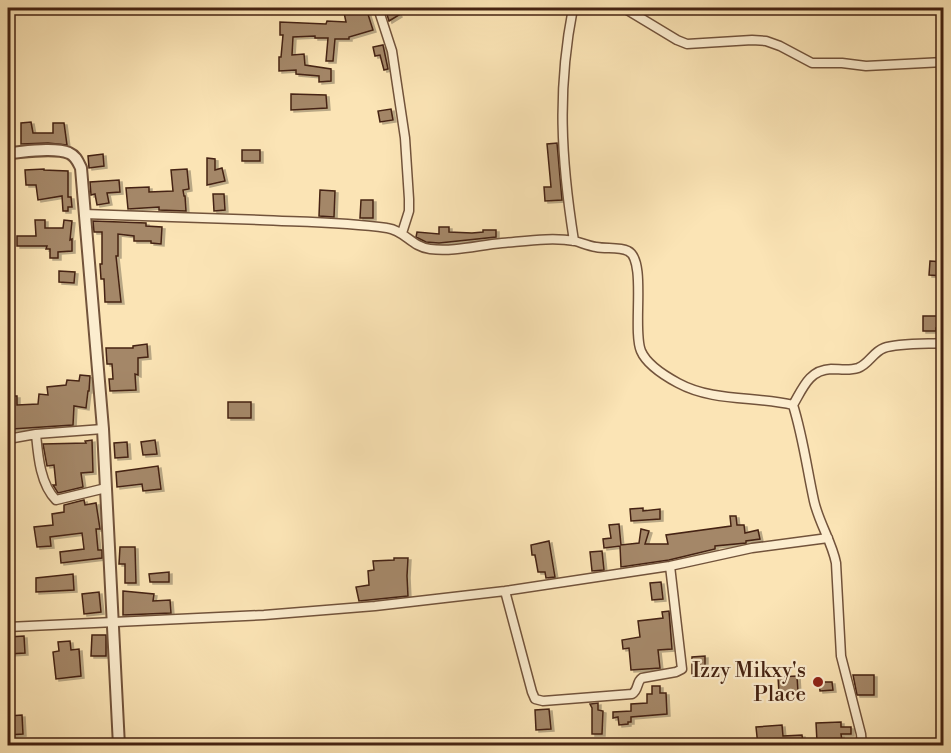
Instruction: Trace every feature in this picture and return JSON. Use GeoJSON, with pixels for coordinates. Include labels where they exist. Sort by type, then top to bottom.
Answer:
{"type":"FeatureCollection","features":[{"type":"Feature","properties":{"kind":"street"},"geometry":{"type":"LineString","coordinates":[[378,8],[392,51],[405,138],[409,205],[402,233]]}},
{"type":"Feature","properties":{"kind":"street"},"geometry":{"type":"LineString","coordinates":[[573,8],[563,65],[561,98],[566,186],[574,241]]}},
{"type":"Feature","properties":{"kind":"street"},"geometry":{"type":"LineString","coordinates":[[624,8],[687,44],[766,41],[812,63],[866,66],[944,62]]}},
{"type":"Feature","properties":{"kind":"street"},"geometry":{"type":"LineString","coordinates":[[8,153],[59,151],[71,154],[77,159],[81,168],[103,429],[119,746]]}},
{"type":"Feature","properties":{"kind":"street"},"geometry":{"type":"LineString","coordinates":[[84,214],[309,222],[388,228],[402,233],[419,247],[431,249],[460,249],[501,243],[551,240],[574,241],[606,249],[625,249],[635,259],[637,271],[638,341],[644,356],[656,368],[692,390],[718,396],[793,405]]}},
{"type":"Feature","properties":{"kind":"street"},"geometry":{"type":"LineString","coordinates":[[862,746],[857,716],[841,656],[834,552],[814,502],[805,447],[793,405],[811,376],[816,372],[858,368],[867,363],[878,351],[888,347],[944,343]]}},
{"type":"Feature","properties":{"kind":"street"},"geometry":{"type":"LineString","coordinates":[[8,440],[36,434],[103,429]]}},
{"type":"Feature","properties":{"kind":"street"},"geometry":{"type":"LineString","coordinates":[[36,434],[42,471],[51,494],[56,500],[106,489]]}},
{"type":"Feature","properties":{"kind":"street"},"geometry":{"type":"LineString","coordinates":[[8,627],[264,615],[375,606],[505,591],[670,566],[752,548],[828,538]]}},
{"type":"Feature","properties":{"kind":"street"},"geometry":{"type":"LineString","coordinates":[[505,591],[535,699],[543,701],[632,694],[637,690],[642,678],[681,669],[670,566]]}},
{"type":"Feature","properties":{"kind":"building"},"geometry":{"type":"Polygon","coordinates":[[[343,8],[366,8],[373,30],[349,37],[349,39],[335,39],[333,61],[326,61],[328,38],[293,37],[292,55],[304,54],[305,65],[331,69],[331,81],[319,82],[319,76],[296,74],[296,70],[279,71],[283,35],[280,35],[280,22],[326,24],[327,21],[346,22],[343,8]]]}},
{"type":"Feature","properties":{"kind":"building"},"geometry":{"type":"Polygon","coordinates":[[[385,8],[395,8],[399,15],[389,21],[385,8]]]}},
{"type":"Feature","properties":{"kind":"building"},"geometry":{"type":"Polygon","coordinates":[[[383,45],[388,69],[384,70],[380,55],[375,56],[373,47],[383,45]]]}},
{"type":"Feature","properties":{"kind":"building"},"geometry":{"type":"Polygon","coordinates":[[[291,94],[326,95],[327,108],[291,110],[291,94]]]}},
{"type":"Feature","properties":{"kind":"building"},"geometry":{"type":"Polygon","coordinates":[[[391,109],[393,120],[380,122],[378,111],[391,109]]]}},
{"type":"Feature","properties":{"kind":"building"},"geometry":{"type":"Polygon","coordinates":[[[31,122],[33,133],[53,133],[53,123],[64,123],[67,145],[21,144],[21,123],[31,122]]]}},
{"type":"Feature","properties":{"kind":"building"},"geometry":{"type":"Polygon","coordinates":[[[557,143],[562,200],[545,201],[544,187],[551,187],[547,144],[557,143]]]}},
{"type":"Feature","properties":{"kind":"building"},"geometry":{"type":"Polygon","coordinates":[[[242,150],[260,150],[260,161],[242,161],[242,150]]]}},
{"type":"Feature","properties":{"kind":"building"},"geometry":{"type":"Polygon","coordinates":[[[103,154],[104,166],[89,168],[88,156],[103,154]]]}},
{"type":"Feature","properties":{"kind":"building"},"geometry":{"type":"Polygon","coordinates":[[[207,158],[215,159],[215,170],[222,168],[225,181],[207,185],[207,158]]]}},
{"type":"Feature","properties":{"kind":"building"},"geometry":{"type":"Polygon","coordinates":[[[187,169],[189,189],[183,190],[186,211],[159,210],[159,207],[128,209],[126,188],[149,187],[149,192],[173,191],[171,170],[187,169]]]}},
{"type":"Feature","properties":{"kind":"building"},"geometry":{"type":"Polygon","coordinates":[[[25,170],[68,171],[68,197],[71,197],[72,207],[68,207],[68,211],[63,211],[62,196],[38,200],[36,185],[26,185],[25,170]]]}},
{"type":"Feature","properties":{"kind":"building"},"geometry":{"type":"Polygon","coordinates":[[[119,180],[120,192],[107,193],[109,203],[97,205],[95,194],[91,195],[90,182],[119,180]]]}},
{"type":"Feature","properties":{"kind":"building"},"geometry":{"type":"Polygon","coordinates":[[[320,190],[335,191],[334,217],[319,216],[320,190]]]}},
{"type":"Feature","properties":{"kind":"building"},"geometry":{"type":"Polygon","coordinates":[[[213,194],[224,194],[225,210],[214,211],[213,194]]]}},
{"type":"Feature","properties":{"kind":"building"},"geometry":{"type":"Polygon","coordinates":[[[361,200],[373,200],[373,218],[360,218],[361,200]]]}},
{"type":"Feature","properties":{"kind":"building"},"geometry":{"type":"Polygon","coordinates":[[[35,220],[45,220],[45,228],[63,228],[64,220],[72,221],[70,240],[72,239],[72,251],[58,252],[58,258],[50,258],[50,249],[46,249],[47,246],[17,246],[17,236],[36,236],[35,220]]]}},
{"type":"Feature","properties":{"kind":"building"},"geometry":{"type":"Polygon","coordinates":[[[93,221],[146,223],[146,226],[162,227],[161,244],[151,243],[151,241],[134,241],[134,236],[118,234],[118,256],[116,256],[121,302],[105,302],[104,279],[101,279],[100,264],[102,264],[102,232],[94,232],[93,221]]]}},
{"type":"Feature","properties":{"kind":"building"},"geometry":{"type":"Polygon","coordinates":[[[439,227],[449,227],[449,232],[472,233],[496,230],[496,237],[439,243],[426,242],[416,237],[417,232],[439,234],[439,227]]]}},
{"type":"Feature","properties":{"kind":"building"},"geometry":{"type":"Polygon","coordinates":[[[930,261],[944,262],[944,276],[929,275],[930,261]]]}},
{"type":"Feature","properties":{"kind":"building"},"geometry":{"type":"Polygon","coordinates":[[[59,271],[75,272],[74,283],[59,282],[59,271]]]}},
{"type":"Feature","properties":{"kind":"building"},"geometry":{"type":"Polygon","coordinates":[[[923,316],[944,316],[944,328],[936,328],[936,331],[923,331],[923,316]]]}},
{"type":"Feature","properties":{"kind":"building"},"geometry":{"type":"Polygon","coordinates":[[[147,344],[148,357],[138,358],[138,375],[135,374],[136,390],[110,391],[109,379],[113,379],[112,364],[107,364],[106,348],[133,348],[133,346],[147,344]]]}},
{"type":"Feature","properties":{"kind":"building"},"geometry":{"type":"Polygon","coordinates":[[[80,375],[90,376],[89,391],[86,408],[74,406],[73,425],[12,429],[11,404],[8,404],[8,396],[17,396],[17,405],[38,404],[39,394],[48,395],[47,387],[66,385],[67,380],[79,381],[80,375]]]}},
{"type":"Feature","properties":{"kind":"building"},"geometry":{"type":"Polygon","coordinates":[[[228,402],[251,402],[251,418],[228,418],[228,402]]]}},
{"type":"Feature","properties":{"kind":"building"},"geometry":{"type":"Polygon","coordinates":[[[92,440],[93,472],[81,473],[83,487],[58,493],[53,485],[56,485],[54,465],[47,466],[43,444],[86,443],[85,441],[92,440]]]}},
{"type":"Feature","properties":{"kind":"building"},"geometry":{"type":"Polygon","coordinates":[[[155,440],[157,454],[143,455],[141,442],[155,440]]]}},
{"type":"Feature","properties":{"kind":"building"},"geometry":{"type":"Polygon","coordinates":[[[127,442],[128,457],[115,458],[114,443],[127,442]]]}},
{"type":"Feature","properties":{"kind":"building"},"geometry":{"type":"Polygon","coordinates":[[[158,466],[161,489],[143,491],[142,484],[117,487],[116,472],[158,466]]]}},
{"type":"Feature","properties":{"kind":"building"},"geometry":{"type":"Polygon","coordinates":[[[84,500],[85,505],[96,503],[100,529],[96,529],[98,550],[102,550],[102,558],[61,563],[60,552],[84,549],[82,533],[50,537],[51,546],[37,547],[34,527],[53,525],[52,514],[64,512],[64,505],[84,500]]]}},
{"type":"Feature","properties":{"kind":"building"},"geometry":{"type":"Polygon","coordinates":[[[643,508],[643,511],[660,509],[660,519],[631,521],[630,509],[643,508]]]}},
{"type":"Feature","properties":{"kind":"building"},"geometry":{"type":"Polygon","coordinates":[[[730,516],[736,516],[737,525],[744,525],[745,533],[758,530],[760,539],[746,541],[746,543],[715,546],[715,549],[669,560],[621,567],[620,546],[604,548],[603,539],[611,538],[609,525],[619,524],[621,545],[639,543],[641,529],[649,531],[645,544],[668,544],[666,535],[731,526],[730,516]]]}},
{"type":"Feature","properties":{"kind":"building"},"geometry":{"type":"Polygon","coordinates":[[[549,541],[555,577],[546,578],[545,572],[538,572],[531,545],[549,541]]]}},
{"type":"Feature","properties":{"kind":"building"},"geometry":{"type":"Polygon","coordinates":[[[120,547],[135,547],[136,583],[125,583],[125,564],[119,564],[120,547]]]}},
{"type":"Feature","properties":{"kind":"building"},"geometry":{"type":"Polygon","coordinates":[[[602,551],[604,570],[592,571],[590,552],[602,551]]]}},
{"type":"Feature","properties":{"kind":"building"},"geometry":{"type":"Polygon","coordinates":[[[394,558],[408,558],[408,596],[359,601],[356,587],[369,585],[368,571],[374,570],[373,561],[394,560],[394,558]]]}},
{"type":"Feature","properties":{"kind":"building"},"geometry":{"type":"Polygon","coordinates":[[[169,572],[169,582],[150,582],[149,574],[169,572]]]}},
{"type":"Feature","properties":{"kind":"building"},"geometry":{"type":"Polygon","coordinates":[[[73,574],[74,590],[36,592],[36,578],[73,574]]]}},
{"type":"Feature","properties":{"kind":"building"},"geometry":{"type":"Polygon","coordinates":[[[661,582],[663,599],[652,600],[650,583],[661,582]]]}},
{"type":"Feature","properties":{"kind":"building"},"geometry":{"type":"Polygon","coordinates":[[[123,591],[154,594],[153,601],[170,600],[171,613],[123,615],[123,591]]]}},
{"type":"Feature","properties":{"kind":"building"},"geometry":{"type":"Polygon","coordinates":[[[99,592],[101,612],[84,614],[82,594],[99,592]]]}},
{"type":"Feature","properties":{"kind":"building"},"geometry":{"type":"Polygon","coordinates":[[[669,611],[672,649],[658,650],[660,668],[631,670],[629,648],[623,649],[622,640],[640,637],[638,621],[663,618],[662,612],[669,611]]]}},
{"type":"Feature","properties":{"kind":"building"},"geometry":{"type":"Polygon","coordinates":[[[92,635],[106,635],[106,656],[91,656],[92,635]]]}},
{"type":"Feature","properties":{"kind":"building"},"geometry":{"type":"Polygon","coordinates":[[[24,636],[25,653],[8,654],[8,637],[24,636]]]}},
{"type":"Feature","properties":{"kind":"building"},"geometry":{"type":"Polygon","coordinates":[[[70,641],[71,650],[79,649],[81,676],[56,679],[53,652],[59,651],[58,642],[70,641]]]}},
{"type":"Feature","properties":{"kind":"building"},"geometry":{"type":"Polygon","coordinates":[[[705,656],[705,667],[725,667],[725,672],[713,675],[692,674],[692,657],[705,656]]]}},
{"type":"Feature","properties":{"kind":"building"},"geometry":{"type":"Polygon","coordinates":[[[853,675],[874,675],[874,695],[857,695],[853,675]]]}},
{"type":"Feature","properties":{"kind":"building"},"geometry":{"type":"Polygon","coordinates":[[[797,676],[798,692],[779,693],[778,677],[797,676]]]}},
{"type":"Feature","properties":{"kind":"building"},"geometry":{"type":"Polygon","coordinates":[[[819,682],[832,682],[833,690],[820,691],[819,682]]]}},
{"type":"Feature","properties":{"kind":"building"},"geometry":{"type":"Polygon","coordinates":[[[652,686],[660,686],[660,693],[666,693],[667,714],[631,717],[631,722],[628,724],[619,725],[618,717],[613,718],[613,712],[631,711],[631,704],[647,703],[647,694],[652,694],[652,686]]]}},
{"type":"Feature","properties":{"kind":"building"},"geometry":{"type":"Polygon","coordinates":[[[598,703],[598,710],[603,711],[602,734],[592,734],[590,704],[598,703]]]}},
{"type":"Feature","properties":{"kind":"building"},"geometry":{"type":"Polygon","coordinates":[[[549,709],[551,729],[536,730],[535,710],[549,709]]]}},
{"type":"Feature","properties":{"kind":"building"},"geometry":{"type":"Polygon","coordinates":[[[22,715],[23,734],[8,735],[8,716],[22,715]]]}},
{"type":"Feature","properties":{"kind":"building"},"geometry":{"type":"Polygon","coordinates":[[[841,722],[841,727],[851,727],[851,734],[841,734],[842,741],[817,742],[816,723],[841,722]]]}},
{"type":"Feature","properties":{"kind":"building"},"geometry":{"type":"Polygon","coordinates":[[[782,725],[783,736],[802,735],[803,743],[758,746],[756,727],[782,725]]]}},
{"type":"Feature","properties":{"kind":"place","name":"Izzy Mikxy's Place"},"geometry":{"type":"Point","coordinates":[818,682]}}]}
